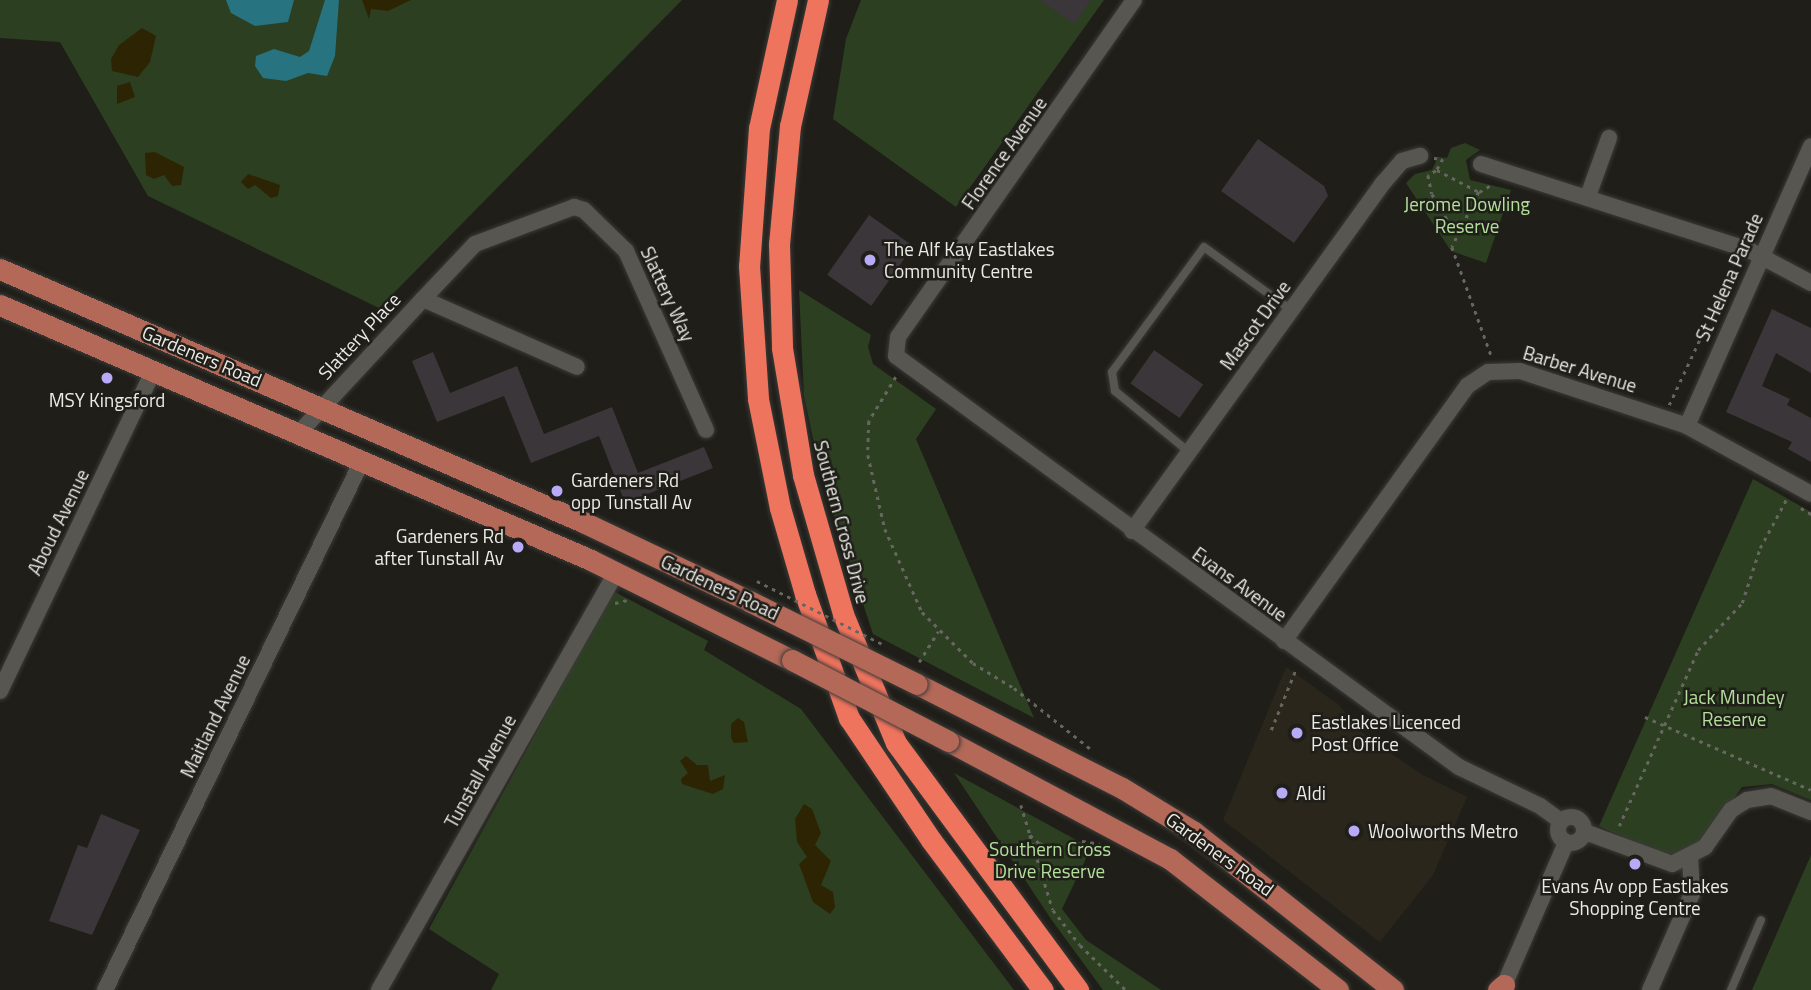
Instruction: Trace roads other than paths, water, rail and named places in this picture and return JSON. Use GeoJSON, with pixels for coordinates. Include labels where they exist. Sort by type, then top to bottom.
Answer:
{"type":"FeatureCollection","features":[{"type":"Feature","properties":{"kind":"highway"},"geometry":{"type":"LineString","coordinates":[[787,0],[760,128],[749,266],[758,399],[780,508],[805,594],[849,718],[931,840],[1043,990]]}},
{"type":"Feature","properties":{"kind":"highway","name":"Southern Cross Drive"},"geometry":{"type":"LineString","coordinates":[[818,0],[790,126],[779,244],[782,348],[803,475],[843,614],[896,743],[1078,990]]}},
{"type":"Feature","properties":{"kind":"main road","name":"Gardeners Road"},"geometry":{"type":"LineString","coordinates":[[0,269],[753,591],[918,684],[1122,788],[1194,832],[1392,990]]}},
{"type":"Feature","properties":{"kind":"main road","name":"Gardeners Road"},"geometry":{"type":"LineString","coordinates":[[0,305],[616,572],[792,660],[1170,859],[1338,990]]}},
{"type":"Feature","properties":{"kind":"street","name":"Florence Avenue"},"geometry":{"type":"LineString","coordinates":[[903,366],[896,356],[898,337],[1134,0]]}},
{"type":"Feature","properties":{"kind":"street"},"geometry":{"type":"LineString","coordinates":[[1588,196],[1609,138]]}},
{"type":"Feature","properties":{"kind":"street","name":"St Helena Parade"},"geometry":{"type":"LineString","coordinates":[[1687,426],[1811,146]]}},
{"type":"Feature","properties":{"kind":"street","name":"Mascot Drive"},"geometry":{"type":"LineString","coordinates":[[1132,531],[1384,182],[1402,161],[1420,156]]}},
{"type":"Feature","properties":{"kind":"street"},"geometry":{"type":"LineString","coordinates":[[1481,164],[1588,196],[1761,256],[1811,283]]}},
{"type":"Feature","properties":{"kind":"street","name":"Slattery Way"},"geometry":{"type":"LineString","coordinates":[[423,299],[475,244],[574,208],[584,210],[626,251],[706,430]]}},
{"type":"Feature","properties":{"kind":"street","name":"Slattery Place"},"geometry":{"type":"LineString","coordinates":[[298,434],[423,299],[577,368]]}},
{"type":"Feature","properties":{"kind":"street","name":"Evans Avenue"},"geometry":{"type":"LineString","coordinates":[[903,366],[1459,768],[1539,806],[1561,821]]}},
{"type":"Feature","properties":{"kind":"street","name":"Barber Avenue"},"geometry":{"type":"LineString","coordinates":[[1284,641],[1477,377],[1496,370],[1520,371],[1687,426],[1811,494]]}},
{"type":"Feature","properties":{"kind":"street","name":"Aboud Avenue"},"geometry":{"type":"LineString","coordinates":[[0,691],[153,372]]}},
{"type":"Feature","properties":{"kind":"street","name":"Maitland Avenue"},"geometry":{"type":"LineString","coordinates":[[105,990],[362,461]]}},
{"type":"Feature","properties":{"kind":"street","name":"Tunstall Avenue"},"geometry":{"type":"LineString","coordinates":[[379,990],[616,572]]}},
{"type":"Feature","properties":{"kind":"street"},"geometry":{"type":"LineString","coordinates":[[1566,843],[1558,834],[1561,821],[1576,818],[1585,832],[1660,863],[1689,859],[1705,847],[1731,810],[1747,800],[1771,796],[1811,812]]}},
{"type":"Feature","properties":{"kind":"street"},"geometry":{"type":"LineString","coordinates":[[1566,843],[1578,842],[1585,832]]}},
{"type":"Feature","properties":{"kind":"street"},"geometry":{"type":"LineString","coordinates":[[1501,988],[1566,843]]}},
{"type":"Feature","properties":{"kind":"street"},"geometry":{"type":"LineString","coordinates":[[1650,990],[1692,894],[1689,859]]}},
{"type":"Feature","properties":{"kind":"lane"},"geometry":{"type":"LineString","coordinates":[[1189,452],[1115,391],[1112,372],[1204,247],[1292,310]]}},
{"type":"Feature","properties":{"kind":"lane"},"geometry":{"type":"LineString","coordinates":[[1731,990],[1761,920]]}},
{"type":"Feature","properties":{"kind":"water"},"geometry":{"type":"Polygon","coordinates":[[[226,0],[294,0],[288,22],[255,26],[231,13],[226,0]]]}},
{"type":"Feature","properties":{"kind":"water"},"geometry":{"type":"Polygon","coordinates":[[[325,0],[339,0],[335,56],[327,76],[308,73],[286,81],[263,78],[255,66],[256,56],[274,49],[300,57],[309,51],[325,0]]]}},
{"type":"Feature","properties":{"kind":"place","name":"The Alf Kay Eastlakes Community Centre"},"geometry":{"type":"Point","coordinates":[870,260]}},
{"type":"Feature","properties":{"kind":"place","name":"MSY Kingsford"},"geometry":{"type":"Point","coordinates":[107,378]}},
{"type":"Feature","properties":{"kind":"place","name":"Gardeners Rd opp Tunstall Av"},"geometry":{"type":"Point","coordinates":[557,491]}},
{"type":"Feature","properties":{"kind":"place","name":"Gardeners Rd after Tunstall Av"},"geometry":{"type":"Point","coordinates":[518,547]}},
{"type":"Feature","properties":{"kind":"place","name":"Eastlakes Licenced Post Office"},"geometry":{"type":"Point","coordinates":[1297,733]}},
{"type":"Feature","properties":{"kind":"place","name":"Aldi"},"geometry":{"type":"Point","coordinates":[1282,793]}},
{"type":"Feature","properties":{"kind":"place","name":"Woolworths Metro"},"geometry":{"type":"Point","coordinates":[1354,831]}},
{"type":"Feature","properties":{"kind":"place","name":"Evans Av opp Eastlakes Shopping Centre"},"geometry":{"type":"Point","coordinates":[1635,864]}},
{"type":"Feature","properties":{"kind":"park label","name":"Jerome Dowling Reserve"},"geometry":{"type":"Point","coordinates":[1467,215]}},
{"type":"Feature","properties":{"kind":"park label","name":"Jack Mundey Reserve"},"geometry":{"type":"Point","coordinates":[1734,708]}},
{"type":"Feature","properties":{"kind":"park label","name":"Southern Cross Drive Reserve"},"geometry":{"type":"Point","coordinates":[1050,860]}}]}
